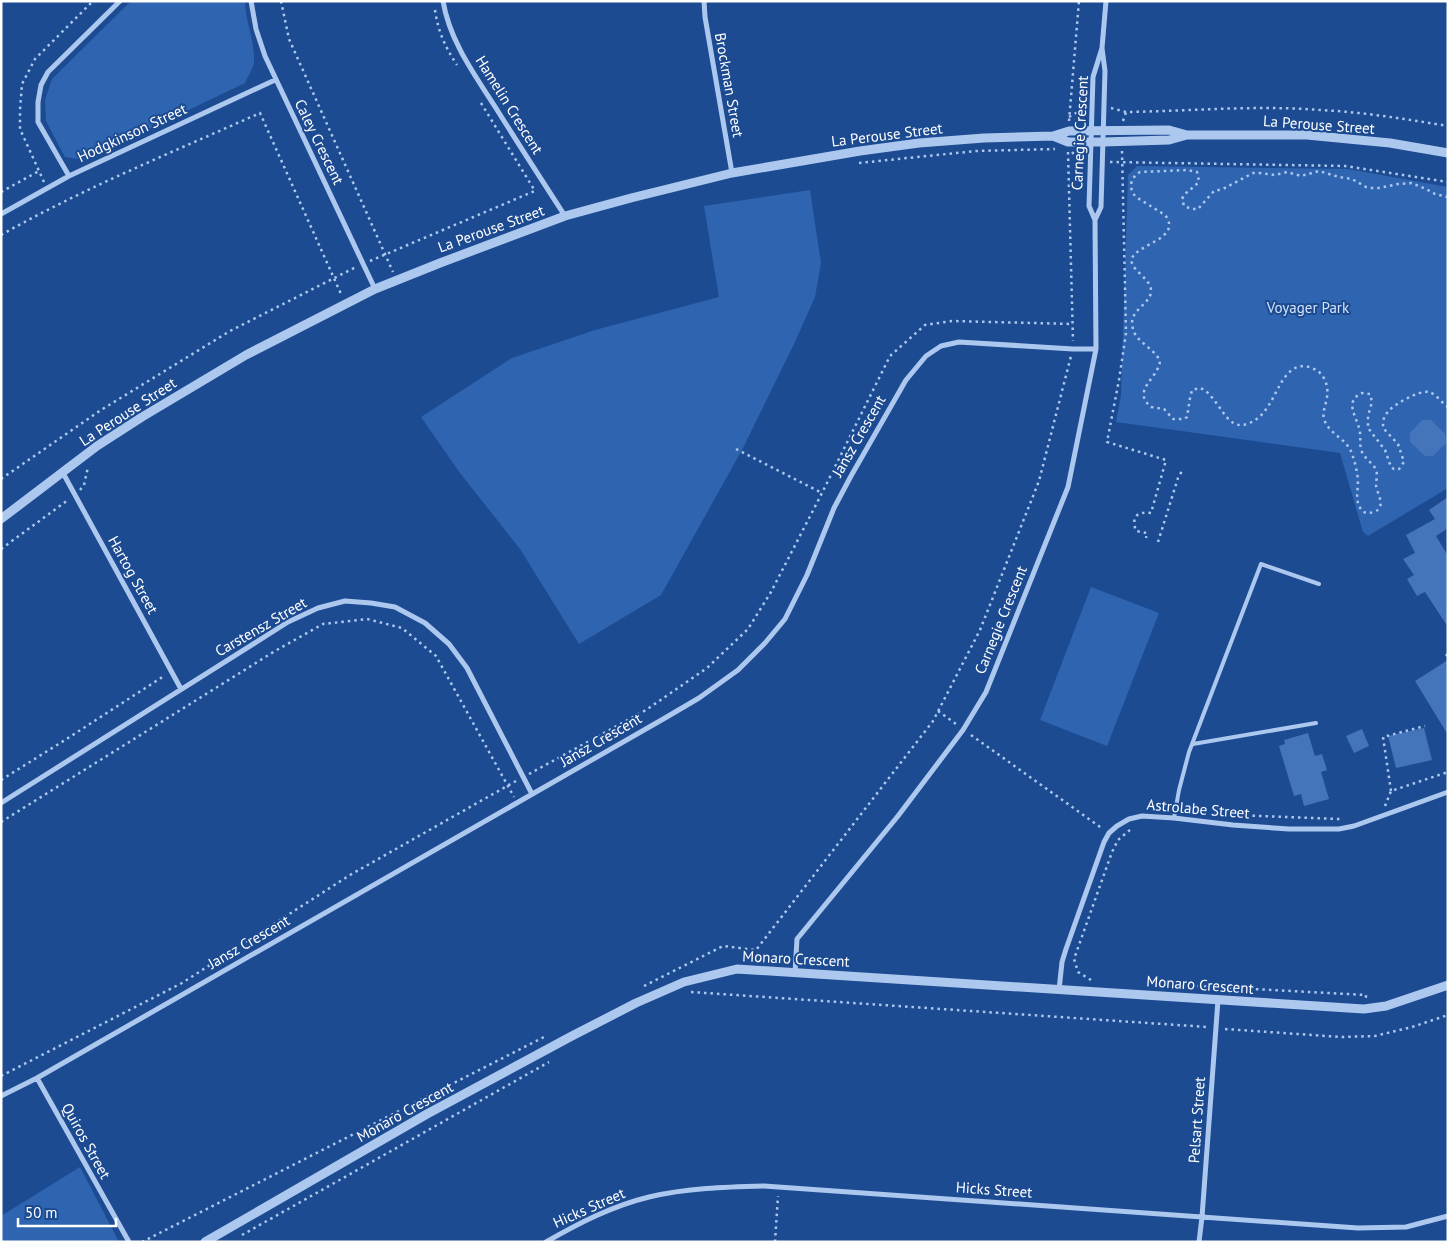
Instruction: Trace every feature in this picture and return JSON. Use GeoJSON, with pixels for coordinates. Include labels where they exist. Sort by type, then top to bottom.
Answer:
{"type":"FeatureCollection","features":[{"type":"Feature","properties":{"kind":"street"},"geometry":{"type":"LineString","coordinates":[[69,176],[38,122],[38,102],[41,85],[48,72],[120,1]]}},
{"type":"Feature","properties":{"kind":"street","name":"Caley Crescent"},"geometry":{"type":"LineString","coordinates":[[251,1],[259,38],[275,80],[375,289]]}},
{"type":"Feature","properties":{"kind":"street","name":"Hamelin Crescent"},"geometry":{"type":"LineString","coordinates":[[443,1],[446,17],[472,72],[565,216]]}},
{"type":"Feature","properties":{"kind":"street","name":"Brockman Street"},"geometry":{"type":"LineString","coordinates":[[704,1],[704,17],[732,173]]}},
{"type":"Feature","properties":{"kind":"street","name":"Carnegie Crescent"},"geometry":{"type":"LineString","coordinates":[[795,973],[797,938],[898,816],[963,730],[986,692],[1068,487],[1096,349],[1095,220],[1100,207],[1105,71],[1102,48],[1106,1]]}},
{"type":"Feature","properties":{"kind":"street","name":"Carnegie Crescent"},"geometry":{"type":"LineString","coordinates":[[1095,220],[1089,206],[1093,77],[1102,48]]}},
{"type":"Feature","properties":{"kind":"street","name":"Hodgkinson Street"},"geometry":{"type":"LineString","coordinates":[[1,214],[69,176],[275,80]]}},
{"type":"Feature","properties":{"kind":"street","name":"La Perouse Street"},"geometry":{"type":"LineString","coordinates":[[1,519],[96,446],[246,355],[375,289],[565,216],[631,198],[732,173],[860,151],[919,143],[984,138],[1053,136],[1069,130],[1169,130],[1187,135],[1306,135],[1390,143],[1448,153]]}},
{"type":"Feature","properties":{"kind":"street","name":"La Perouse Street"},"geometry":{"type":"LineString","coordinates":[[1053,136],[1068,142],[1102,142],[1169,140],[1187,135]]}},
{"type":"Feature","properties":{"kind":"street","name":"Jansz Crescent"},"geometry":{"type":"LineString","coordinates":[[1,1096],[37,1078],[699,698],[738,670],[765,643],[785,619],[807,575],[834,508],[851,476],[906,380],[926,356],[941,346],[959,342],[1096,349]]}},
{"type":"Feature","properties":{"kind":"street","name":"Hartog Street"},"geometry":{"type":"LineString","coordinates":[[63,473],[181,689]]}},
{"type":"Feature","properties":{"kind":"street","name":"Carstensz Street"},"geometry":{"type":"LineString","coordinates":[[1,803],[288,622],[318,608],[345,601],[395,607],[425,623],[449,644],[466,668],[532,794]]}},
{"type":"Feature","properties":{"kind":"street","name":"Astrolabe Street"},"geometry":{"type":"LineString","coordinates":[[1107,831],[1124,821],[1142,816],[1233,825],[1339,829],[1354,826],[1448,792]]}},
{"type":"Feature","properties":{"kind":"street"},"geometry":{"type":"LineString","coordinates":[[1059,990],[1062,962],[1107,831]]}},
{"type":"Feature","properties":{"kind":"street","name":"Monaro Crescent"},"geometry":{"type":"LineString","coordinates":[[205,1242],[427,1114],[636,1003],[684,982],[737,969],[1364,1009],[1386,1006],[1448,985]]}},
{"type":"Feature","properties":{"kind":"street","name":"Pelsart Street"},"geometry":{"type":"LineString","coordinates":[[1199,1242],[1218,1000]]}},
{"type":"Feature","properties":{"kind":"street","name":"Quiros Street"},"geometry":{"type":"LineString","coordinates":[[37,1078],[129,1242]]}},
{"type":"Feature","properties":{"kind":"street","name":"Hicks Street"},"geometry":{"type":"LineString","coordinates":[[546,1242],[581,1222],[614,1208],[648,1197],[684,1190],[723,1187],[778,1187],[1358,1228],[1406,1227],[1448,1216]]}},
{"type":"Feature","properties":{"kind":"lane"},"geometry":{"type":"LineString","coordinates":[[1174,818],[1182,780],[1193,744],[1262,564],[1319,584]]}},
{"type":"Feature","properties":{"kind":"lane"},"geometry":{"type":"LineString","coordinates":[[1193,744],[1316,723]]}},
{"type":"Feature","properties":{"kind":"path"},"geometry":{"type":"LineString","coordinates":[[281,1],[289,39],[397,280]]}},
{"type":"Feature","properties":{"kind":"path"},"geometry":{"type":"LineString","coordinates":[[1069,117],[1079,1]]}},
{"type":"Feature","properties":{"kind":"path"},"geometry":{"type":"LineString","coordinates":[[1108,102],[1109,108],[1126,112],[1239,108],[1319,109],[1448,126]]}},
{"type":"Feature","properties":{"kind":"path"},"geometry":{"type":"LineString","coordinates":[[1122,122],[1126,112]]}},
{"type":"Feature","properties":{"kind":"path"},"geometry":{"type":"LineString","coordinates":[[1,235],[32,217],[116,177],[260,113],[346,304]]}},
{"type":"Feature","properties":{"kind":"path"},"geometry":{"type":"LineString","coordinates":[[857,164],[976,151],[1059,149]]}},
{"type":"Feature","properties":{"kind":"path"},"geometry":{"type":"LineString","coordinates":[[644,986],[723,946],[756,950],[933,721],[980,630],[1039,481],[1072,349],[1068,149],[1081,163]]}},
{"type":"Feature","properties":{"kind":"path"},"geometry":{"type":"LineString","coordinates":[[1146,538],[1147,533],[1136,531],[1134,519],[1137,514],[1151,513],[1166,460],[1107,442],[1126,333],[1122,162],[1345,166],[1448,182]]}},
{"type":"Feature","properties":{"kind":"path"},"geometry":{"type":"LineString","coordinates":[[1448,197],[1411,184],[1398,184],[1379,188],[1366,187],[1352,179],[1319,171],[1301,176],[1287,172],[1275,175],[1253,173],[1228,187],[1214,191],[1202,206],[1192,209],[1184,206],[1182,199],[1186,191],[1199,181],[1197,172],[1187,170],[1140,172],[1131,180],[1133,194],[1165,215],[1169,224],[1164,235],[1137,252],[1132,258],[1132,264],[1146,279],[1151,288],[1151,294],[1133,316],[1132,330],[1155,353],[1160,361],[1157,371],[1143,392],[1145,401],[1151,407],[1164,409],[1173,419],[1184,419],[1189,411],[1192,390],[1200,388],[1208,391],[1230,422],[1246,425],[1256,419],[1266,408],[1288,373],[1303,366],[1314,369],[1320,372],[1327,390],[1323,416],[1329,429],[1349,447],[1356,470],[1357,502],[1363,512],[1368,514],[1380,509],[1381,504],[1376,487],[1377,474],[1362,454],[1360,447],[1360,433],[1352,409],[1356,397],[1362,393],[1370,394],[1372,402],[1368,416],[1368,428],[1385,450],[1390,467],[1394,469],[1399,469],[1404,462],[1398,444],[1383,428],[1384,417],[1387,412],[1393,406],[1410,397],[1430,392],[1448,407]]}},
{"type":"Feature","properties":{"kind":"path"},"geometry":{"type":"LineString","coordinates":[[1,192],[39,171]]}},
{"type":"Feature","properties":{"kind":"path"},"geometry":{"type":"LineString","coordinates":[[1,479],[101,410],[230,330],[363,263],[546,186]]}},
{"type":"Feature","properties":{"kind":"path"},"geometry":{"type":"LineString","coordinates":[[1,1076],[182,983],[350,875],[646,710],[708,668],[748,629],[771,592],[890,356],[925,325],[952,321],[1073,324]]}},
{"type":"Feature","properties":{"kind":"path"},"geometry":{"type":"LineString","coordinates":[[736,449],[822,493]]}},
{"type":"Feature","properties":{"kind":"path"},"geometry":{"type":"LineString","coordinates":[[1,549],[75,495],[84,485],[88,464]]}},
{"type":"Feature","properties":{"kind":"path"},"geometry":{"type":"LineString","coordinates":[[1158,542],[1178,478],[1182,471]]}},
{"type":"Feature","properties":{"kind":"path"},"geometry":{"type":"LineString","coordinates":[[1,822],[275,651],[323,624],[367,619],[402,628],[436,656],[517,802]]}},
{"type":"Feature","properties":{"kind":"path"},"geometry":{"type":"LineString","coordinates":[[1,780],[172,670]]}},
{"type":"Feature","properties":{"kind":"path"},"geometry":{"type":"LineString","coordinates":[[938,711],[1118,840]]}},
{"type":"Feature","properties":{"kind":"path"},"geometry":{"type":"LineString","coordinates":[[1385,806],[1391,791],[1384,737],[1425,726]]}},
{"type":"Feature","properties":{"kind":"path"},"geometry":{"type":"LineString","coordinates":[[1391,791],[1448,772]]}},
{"type":"Feature","properties":{"kind":"path"},"geometry":{"type":"LineString","coordinates":[[1176,807],[1192,808],[1205,814]]}},
{"type":"Feature","properties":{"kind":"path"},"geometry":{"type":"LineString","coordinates":[[1225,814],[1344,819]]}},
{"type":"Feature","properties":{"kind":"path"},"geometry":{"type":"LineString","coordinates":[[1099,980],[1089,980],[1078,972],[1074,959],[1118,840],[1132,828]]}},
{"type":"Feature","properties":{"kind":"path"},"geometry":{"type":"LineString","coordinates":[[1100,835],[1107,831]]}},
{"type":"Feature","properties":{"kind":"path"},"geometry":{"type":"LineString","coordinates":[[1095,868],[1105,872]]}},
{"type":"Feature","properties":{"kind":"path"},"geometry":{"type":"LineString","coordinates":[[1178,985],[1366,996],[1364,1009]]}},
{"type":"Feature","properties":{"kind":"path"},"geometry":{"type":"LineString","coordinates":[[690,992],[1340,1036],[1375,1036],[1412,1027],[1448,1015]]}},
{"type":"Feature","properties":{"kind":"path"},"geometry":{"type":"LineString","coordinates":[[142,1242],[547,1036]]}},
{"type":"Feature","properties":{"kind":"path"},"geometry":{"type":"LineString","coordinates":[[238,1237],[557,1058]]}},
{"type":"Feature","properties":{"kind":"path"},"geometry":{"type":"LineString","coordinates":[[775,1242],[778,1187]]}},
{"type":"Feature","properties":{"kind":"green space"},"geometry":{"type":"Polygon","coordinates":[[[131,1],[245,1],[254,54],[252,69],[245,83],[84,160],[65,157],[46,121],[45,100],[52,79],[131,1]]]}},
{"type":"Feature","properties":{"kind":"green space","name":"Voyager Park"},"geometry":{"type":"Polygon","coordinates":[[[1137,166],[1348,169],[1448,187],[1448,488],[1368,536],[1363,532],[1340,453],[1116,422],[1121,395],[1128,175],[1137,166]]]}},
{"type":"Feature","properties":{"kind":"green space"},"geometry":{"type":"Polygon","coordinates":[[[810,190],[821,263],[815,297],[743,448],[661,595],[579,644],[520,549],[460,473],[421,417],[512,358],[595,330],[719,297],[704,206],[810,190]]]}},
{"type":"Feature","properties":{"kind":"green space"},"geometry":{"type":"Polygon","coordinates":[[[1091,587],[1159,613],[1107,746],[1040,720],[1091,587]]]}},
{"type":"Feature","properties":{"kind":"green space"},"geometry":{"type":"Polygon","coordinates":[[[80,1167],[119,1242],[1,1242],[1,1216],[80,1167]]]}},
{"type":"Feature","properties":{"kind":"building"},"geometry":{"type":"Polygon","coordinates":[[[1422,420],[1431,420],[1445,434],[1446,443],[1433,456],[1425,456],[1410,442],[1410,433],[1422,420]]]}},
{"type":"Feature","properties":{"kind":"building"},"geometry":{"type":"Polygon","coordinates":[[[1448,497],[1448,528],[1436,536],[1448,556],[1448,627],[1425,592],[1417,596],[1407,579],[1414,575],[1403,559],[1415,553],[1406,535],[1435,519],[1429,510],[1448,497]]]}},
{"type":"Feature","properties":{"kind":"building"},"geometry":{"type":"Polygon","coordinates":[[[1448,660],[1448,735],[1415,681],[1448,660]]]}},
{"type":"Feature","properties":{"kind":"building"},"geometry":{"type":"Polygon","coordinates":[[[1424,728],[1432,760],[1396,768],[1388,736],[1424,728]]]}},
{"type":"Feature","properties":{"kind":"building"},"geometry":{"type":"Polygon","coordinates":[[[1362,729],[1369,746],[1354,753],[1346,736],[1362,729]]]}},
{"type":"Feature","properties":{"kind":"building"},"geometry":{"type":"Polygon","coordinates":[[[1308,733],[1315,756],[1322,754],[1327,770],[1321,772],[1329,799],[1304,806],[1301,794],[1294,796],[1279,746],[1285,744],[1284,740],[1308,733]]]}}]}
